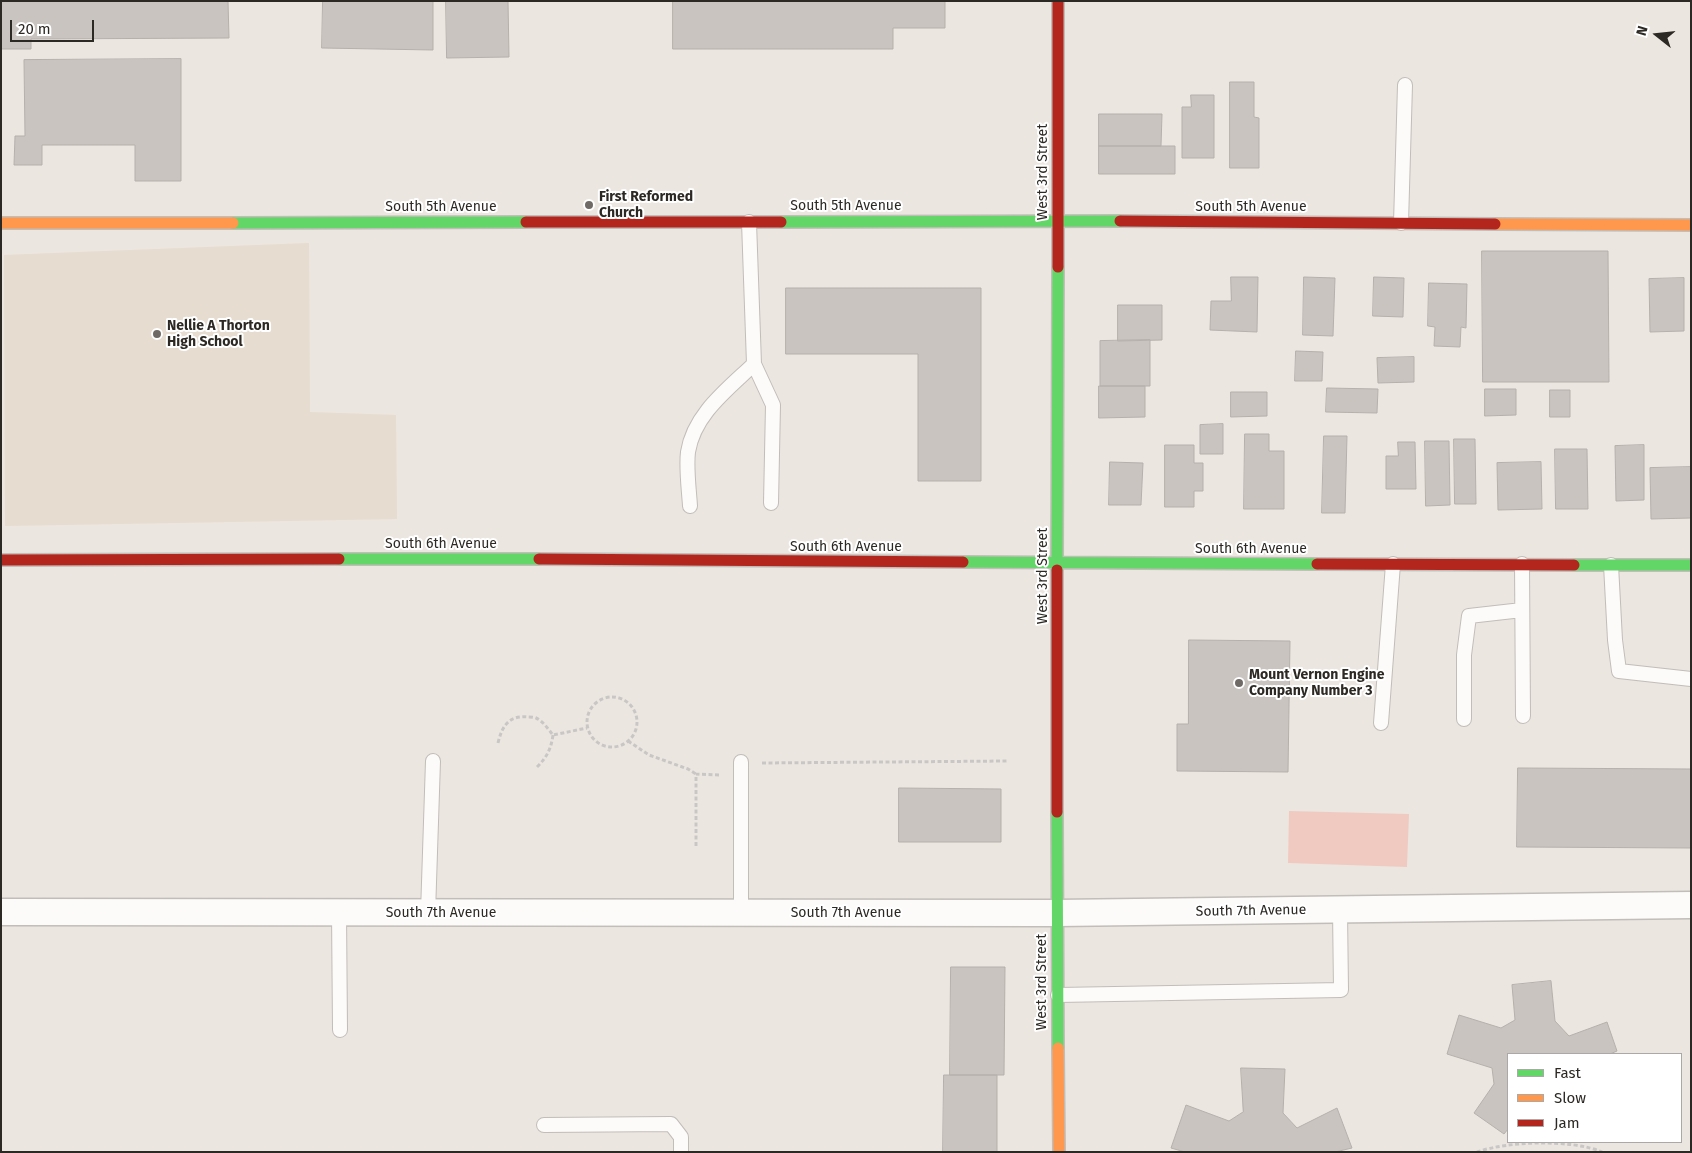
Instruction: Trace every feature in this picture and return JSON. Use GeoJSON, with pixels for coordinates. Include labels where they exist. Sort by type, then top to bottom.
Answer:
{"type":"FeatureCollection","features":[{"type":"Feature","properties":{"kind":"street","name":"West 3rd Street"},"geometry":{"type":"LineString","coordinates":[[1058,1],[1057,914],[1059,1152]]}},
{"type":"Feature","properties":{"kind":"street","name":"South 5th Avenue"},"geometry":{"type":"LineString","coordinates":[[1,223],[1058,221],[1691,224]]}},
{"type":"Feature","properties":{"kind":"street","name":"South 6th Avenue"},"geometry":{"type":"LineString","coordinates":[[1,560],[456,558],[1058,563],[1691,565]]}},
{"type":"Feature","properties":{"kind":"street","name":"South 7th Avenue"},"geometry":{"type":"LineString","coordinates":[[1,912],[1057,914],[1691,905]]}},
{"type":"Feature","properties":{"kind":"lane"},"geometry":{"type":"LineString","coordinates":[[1401,223],[1405,85]]}},
{"type":"Feature","properties":{"kind":"lane"},"geometry":{"type":"LineString","coordinates":[[749,222],[754,364],[772,405],[771,503]]}},
{"type":"Feature","properties":{"kind":"lane"},"geometry":{"type":"LineString","coordinates":[[690,506],[688,452],[697,424],[714,403],[754,364]]}},
{"type":"Feature","properties":{"kind":"lane"},"geometry":{"type":"LineString","coordinates":[[1381,723],[1393,564]]}},
{"type":"Feature","properties":{"kind":"lane"},"geometry":{"type":"LineString","coordinates":[[1522,564],[1523,716]]}},
{"type":"Feature","properties":{"kind":"lane"},"geometry":{"type":"LineString","coordinates":[[1611,565],[1615,640],[1619,671],[1691,679]]}},
{"type":"Feature","properties":{"kind":"lane"},"geometry":{"type":"LineString","coordinates":[[1464,719],[1464,655],[1469,616],[1522,610]]}},
{"type":"Feature","properties":{"kind":"lane"},"geometry":{"type":"LineString","coordinates":[[428,913],[433,761]]}},
{"type":"Feature","properties":{"kind":"lane"},"geometry":{"type":"LineString","coordinates":[[741,769],[741,913]]}},
{"type":"Feature","properties":{"kind":"lane"},"geometry":{"type":"LineString","coordinates":[[1058,995],[1341,990],[1340,910]]}},
{"type":"Feature","properties":{"kind":"lane"},"geometry":{"type":"LineString","coordinates":[[339,912],[340,1030]]}},
{"type":"Feature","properties":{"kind":"lane"},"geometry":{"type":"LineString","coordinates":[[544,1125],[671,1124],[680,1137],[681,1152]]}},
{"type":"Feature","properties":{"kind":"path"},"geometry":{"type":"LineString","coordinates":[[613,697],[629,703],[637,718],[637,727],[634,735],[622,746],[606,747],[598,744],[592,738],[587,728],[588,715],[591,708],[604,698],[613,697]]}},
{"type":"Feature","properties":{"kind":"path"},"geometry":{"type":"LineString","coordinates":[[498,743],[500,733],[508,722],[519,716],[535,717],[553,735],[551,748],[546,758],[538,767]]}},
{"type":"Feature","properties":{"kind":"path"},"geometry":{"type":"LineString","coordinates":[[553,735],[587,728]]}},
{"type":"Feature","properties":{"kind":"path"},"geometry":{"type":"LineString","coordinates":[[628,742],[648,755],[688,769],[696,774],[741,769],[1008,762]]}},
{"type":"Feature","properties":{"kind":"path"},"geometry":{"type":"LineString","coordinates":[[696,774],[696,846]]}},
{"type":"Feature","properties":{"kind":"path"},"geometry":{"type":"LineString","coordinates":[[1477,1152],[1490,1147],[1539,1143],[1592,1147],[1602,1152]]}},
{"type":"Feature","properties":{"kind":"shaded area","name":"Nellie A Thorton High School"},"geometry":{"type":"Polygon","coordinates":[[[309,243],[310,412],[396,415],[397,519],[5,526],[4,255],[309,243]]]}},
{"type":"Feature","properties":{"kind":"shaded area"},"geometry":{"type":"Polygon","coordinates":[[[1289,811],[1409,814],[1407,867],[1288,863],[1289,811]]]}},
{"type":"Feature","properties":{"kind":"building"},"geometry":{"type":"Polygon","coordinates":[[[1,1],[228,1],[229,38],[31,39],[31,49],[1,49],[1,1]]]}},
{"type":"Feature","properties":{"kind":"building"},"geometry":{"type":"Polygon","coordinates":[[[323,1],[433,1],[433,50],[322,48],[323,1]]]}},
{"type":"Feature","properties":{"kind":"building"},"geometry":{"type":"Polygon","coordinates":[[[446,1],[508,1],[509,57],[447,58],[446,1]]]}},
{"type":"Feature","properties":{"kind":"building"},"geometry":{"type":"Polygon","coordinates":[[[673,1],[945,1],[945,28],[893,28],[893,49],[673,49],[673,1]]]}},
{"type":"Feature","properties":{"kind":"building"},"geometry":{"type":"Polygon","coordinates":[[[181,59],[181,181],[135,181],[135,145],[42,145],[42,165],[14,165],[15,136],[25,136],[24,60],[181,59]]]}},
{"type":"Feature","properties":{"kind":"building"},"geometry":{"type":"Polygon","coordinates":[[[1230,82],[1254,82],[1254,117],[1259,118],[1259,168],[1230,168],[1230,82]]]}},
{"type":"Feature","properties":{"kind":"building"},"geometry":{"type":"Polygon","coordinates":[[[1191,95],[1214,95],[1214,158],[1182,158],[1182,107],[1191,107],[1191,95]]]}},
{"type":"Feature","properties":{"kind":"building"},"geometry":{"type":"Polygon","coordinates":[[[1099,114],[1162,114],[1161,146],[1099,146],[1099,114]]]}},
{"type":"Feature","properties":{"kind":"building"},"geometry":{"type":"Polygon","coordinates":[[[1099,146],[1175,146],[1175,174],[1099,174],[1099,146]]]}},
{"type":"Feature","properties":{"kind":"building"},"geometry":{"type":"Polygon","coordinates":[[[1482,251],[1608,251],[1609,382],[1483,382],[1482,251]]]}},
{"type":"Feature","properties":{"kind":"building"},"geometry":{"type":"Polygon","coordinates":[[[1231,277],[1258,277],[1257,332],[1210,330],[1211,301],[1231,301],[1231,277]]]}},
{"type":"Feature","properties":{"kind":"building"},"geometry":{"type":"Polygon","coordinates":[[[1304,277],[1335,278],[1333,336],[1303,335],[1304,277]]]}},
{"type":"Feature","properties":{"kind":"building"},"geometry":{"type":"Polygon","coordinates":[[[1374,277],[1404,278],[1403,317],[1373,316],[1374,277]]]}},
{"type":"Feature","properties":{"kind":"building"},"geometry":{"type":"Polygon","coordinates":[[[1684,278],[1684,331],[1650,332],[1649,279],[1684,278]]]}},
{"type":"Feature","properties":{"kind":"building"},"geometry":{"type":"Polygon","coordinates":[[[1429,283],[1467,284],[1466,328],[1461,327],[1460,347],[1434,346],[1435,327],[1428,326],[1429,283]]]}},
{"type":"Feature","properties":{"kind":"building"},"geometry":{"type":"Polygon","coordinates":[[[786,288],[981,288],[981,481],[918,481],[918,354],[786,354],[786,288]]]}},
{"type":"Feature","properties":{"kind":"building"},"geometry":{"type":"Polygon","coordinates":[[[1118,305],[1162,305],[1162,340],[1118,341],[1118,305]]]}},
{"type":"Feature","properties":{"kind":"building"},"geometry":{"type":"Polygon","coordinates":[[[1150,340],[1150,386],[1100,386],[1100,341],[1150,340]]]}},
{"type":"Feature","properties":{"kind":"building"},"geometry":{"type":"Polygon","coordinates":[[[1296,351],[1323,352],[1322,381],[1295,381],[1296,351]]]}},
{"type":"Feature","properties":{"kind":"building"},"geometry":{"type":"Polygon","coordinates":[[[1414,357],[1414,382],[1378,383],[1377,358],[1414,357]]]}},
{"type":"Feature","properties":{"kind":"building"},"geometry":{"type":"Polygon","coordinates":[[[1099,386],[1145,386],[1145,417],[1099,418],[1099,386]]]}},
{"type":"Feature","properties":{"kind":"building"},"geometry":{"type":"Polygon","coordinates":[[[1327,388],[1378,389],[1377,413],[1326,412],[1327,388]]]}},
{"type":"Feature","properties":{"kind":"building"},"geometry":{"type":"Polygon","coordinates":[[[1485,389],[1516,389],[1516,415],[1485,416],[1485,389]]]}},
{"type":"Feature","properties":{"kind":"building"},"geometry":{"type":"Polygon","coordinates":[[[1550,390],[1570,390],[1570,417],[1550,417],[1550,390]]]}},
{"type":"Feature","properties":{"kind":"building"},"geometry":{"type":"Polygon","coordinates":[[[1231,392],[1267,392],[1267,416],[1231,417],[1231,392]]]}},
{"type":"Feature","properties":{"kind":"building"},"geometry":{"type":"Polygon","coordinates":[[[1223,424],[1223,454],[1200,454],[1200,425],[1223,424]]]}},
{"type":"Feature","properties":{"kind":"building"},"geometry":{"type":"Polygon","coordinates":[[[1245,434],[1269,434],[1269,451],[1284,451],[1284,509],[1244,509],[1245,434]]]}},
{"type":"Feature","properties":{"kind":"building"},"geometry":{"type":"Polygon","coordinates":[[[1324,436],[1347,436],[1345,513],[1322,513],[1324,436]]]}},
{"type":"Feature","properties":{"kind":"building"},"geometry":{"type":"Polygon","coordinates":[[[1454,439],[1475,439],[1476,504],[1455,504],[1454,439]]]}},
{"type":"Feature","properties":{"kind":"building"},"geometry":{"type":"Polygon","coordinates":[[[1425,441],[1449,441],[1450,505],[1426,506],[1425,441]]]}},
{"type":"Feature","properties":{"kind":"building"},"geometry":{"type":"Polygon","coordinates":[[[1398,442],[1415,442],[1416,489],[1386,489],[1386,456],[1398,456],[1398,442]]]}},
{"type":"Feature","properties":{"kind":"building"},"geometry":{"type":"Polygon","coordinates":[[[1165,445],[1194,445],[1194,463],[1203,463],[1203,491],[1194,491],[1194,507],[1165,507],[1165,445]]]}},
{"type":"Feature","properties":{"kind":"building"},"geometry":{"type":"Polygon","coordinates":[[[1644,445],[1644,500],[1616,501],[1615,446],[1644,445]]]}},
{"type":"Feature","properties":{"kind":"building"},"geometry":{"type":"Polygon","coordinates":[[[1555,449],[1587,449],[1588,509],[1556,509],[1555,449]]]}},
{"type":"Feature","properties":{"kind":"building"},"geometry":{"type":"Polygon","coordinates":[[[1110,462],[1143,463],[1141,505],[1109,505],[1110,462]]]}},
{"type":"Feature","properties":{"kind":"building"},"geometry":{"type":"Polygon","coordinates":[[[1541,462],[1542,509],[1498,510],[1497,463],[1541,462]]]}},
{"type":"Feature","properties":{"kind":"building"},"geometry":{"type":"Polygon","coordinates":[[[1691,467],[1691,518],[1651,519],[1650,468],[1691,467]]]}},
{"type":"Feature","properties":{"kind":"building","name":"Mount Vernon Engine Company Number 3"},"geometry":{"type":"Polygon","coordinates":[[[1189,640],[1290,641],[1288,772],[1177,771],[1177,724],[1188,724],[1189,640]]]}},
{"type":"Feature","properties":{"kind":"building"},"geometry":{"type":"Polygon","coordinates":[[[1518,768],[1691,769],[1691,848],[1517,847],[1518,768]]]}},
{"type":"Feature","properties":{"kind":"building"},"geometry":{"type":"Polygon","coordinates":[[[899,788],[1001,789],[1001,842],[899,842],[899,788]]]}},
{"type":"Feature","properties":{"kind":"building"},"geometry":{"type":"Polygon","coordinates":[[[951,967],[1005,967],[1004,1075],[950,1075],[951,967]]]}},
{"type":"Feature","properties":{"kind":"building"},"geometry":{"type":"Polygon","coordinates":[[[1551,981],[1555,1021],[1569,1036],[1607,1022],[1617,1051],[1612,1053],[1507,1053],[1507,1130],[1504,1134],[1474,1113],[1494,1084],[1492,1068],[1447,1054],[1459,1015],[1501,1028],[1515,1020],[1512,985],[1551,981]]]}},
{"type":"Feature","properties":{"kind":"building"},"geometry":{"type":"Polygon","coordinates":[[[1241,1068],[1285,1069],[1283,1113],[1297,1128],[1337,1108],[1352,1148],[1335,1152],[1185,1152],[1171,1148],[1186,1105],[1229,1121],[1243,1112],[1241,1068]]]}},
{"type":"Feature","properties":{"kind":"building"},"geometry":{"type":"Polygon","coordinates":[[[944,1075],[997,1075],[997,1152],[943,1152],[944,1075]]]}},
{"type":"Feature","properties":{"kind":"traffic: fast"},"geometry":{"type":"LineString","coordinates":[[781,222],[1120,221]]}},
{"type":"Feature","properties":{"kind":"traffic: fast"},"geometry":{"type":"LineString","coordinates":[[233,223],[526,222]]}},
{"type":"Feature","properties":{"kind":"traffic: fast"},"geometry":{"type":"LineString","coordinates":[[1057,570],[1058,267]]}},
{"type":"Feature","properties":{"kind":"traffic: fast"},"geometry":{"type":"LineString","coordinates":[[339,559],[539,559]]}},
{"type":"Feature","properties":{"kind":"traffic: fast"},"geometry":{"type":"LineString","coordinates":[[963,562],[1317,564]]}},
{"type":"Feature","properties":{"kind":"traffic: fast"},"geometry":{"type":"LineString","coordinates":[[1574,565],[1691,565]]}},
{"type":"Feature","properties":{"kind":"traffic: fast"},"geometry":{"type":"LineString","coordinates":[[1057,812],[1058,1048]]}},
{"type":"Feature","properties":{"kind":"traffic: slow"},"geometry":{"type":"LineString","coordinates":[[1,223],[233,223]]}},
{"type":"Feature","properties":{"kind":"traffic: slow"},"geometry":{"type":"LineString","coordinates":[[1495,224],[1691,225]]}},
{"type":"Feature","properties":{"kind":"traffic: slow"},"geometry":{"type":"LineString","coordinates":[[1058,1048],[1059,1152]]}},
{"type":"Feature","properties":{"kind":"traffic: jam"},"geometry":{"type":"LineString","coordinates":[[1058,1],[1058,267]]}},
{"type":"Feature","properties":{"kind":"traffic: jam"},"geometry":{"type":"LineString","coordinates":[[1120,221],[1495,224]]}},
{"type":"Feature","properties":{"kind":"traffic: jam"},"geometry":{"type":"LineString","coordinates":[[526,222],[781,222]]}},
{"type":"Feature","properties":{"kind":"traffic: jam"},"geometry":{"type":"LineString","coordinates":[[1,560],[339,559]]}},
{"type":"Feature","properties":{"kind":"traffic: jam"},"geometry":{"type":"LineString","coordinates":[[539,559],[963,562]]}},
{"type":"Feature","properties":{"kind":"traffic: jam"},"geometry":{"type":"LineString","coordinates":[[1317,564],[1574,565]]}},
{"type":"Feature","properties":{"kind":"traffic: jam"},"geometry":{"type":"LineString","coordinates":[[1057,570],[1057,812]]}},
{"type":"Feature","properties":{"kind":"place","name":"First Reformed Church"},"geometry":{"type":"Point","coordinates":[589,205]}},
{"type":"Feature","properties":{"kind":"place","name":"Nellie A Thorton High School"},"geometry":{"type":"Point","coordinates":[157,334]}},
{"type":"Feature","properties":{"kind":"place","name":"Mount Vernon Engine Company Number 3"},"geometry":{"type":"Point","coordinates":[1239,683]}}]}
